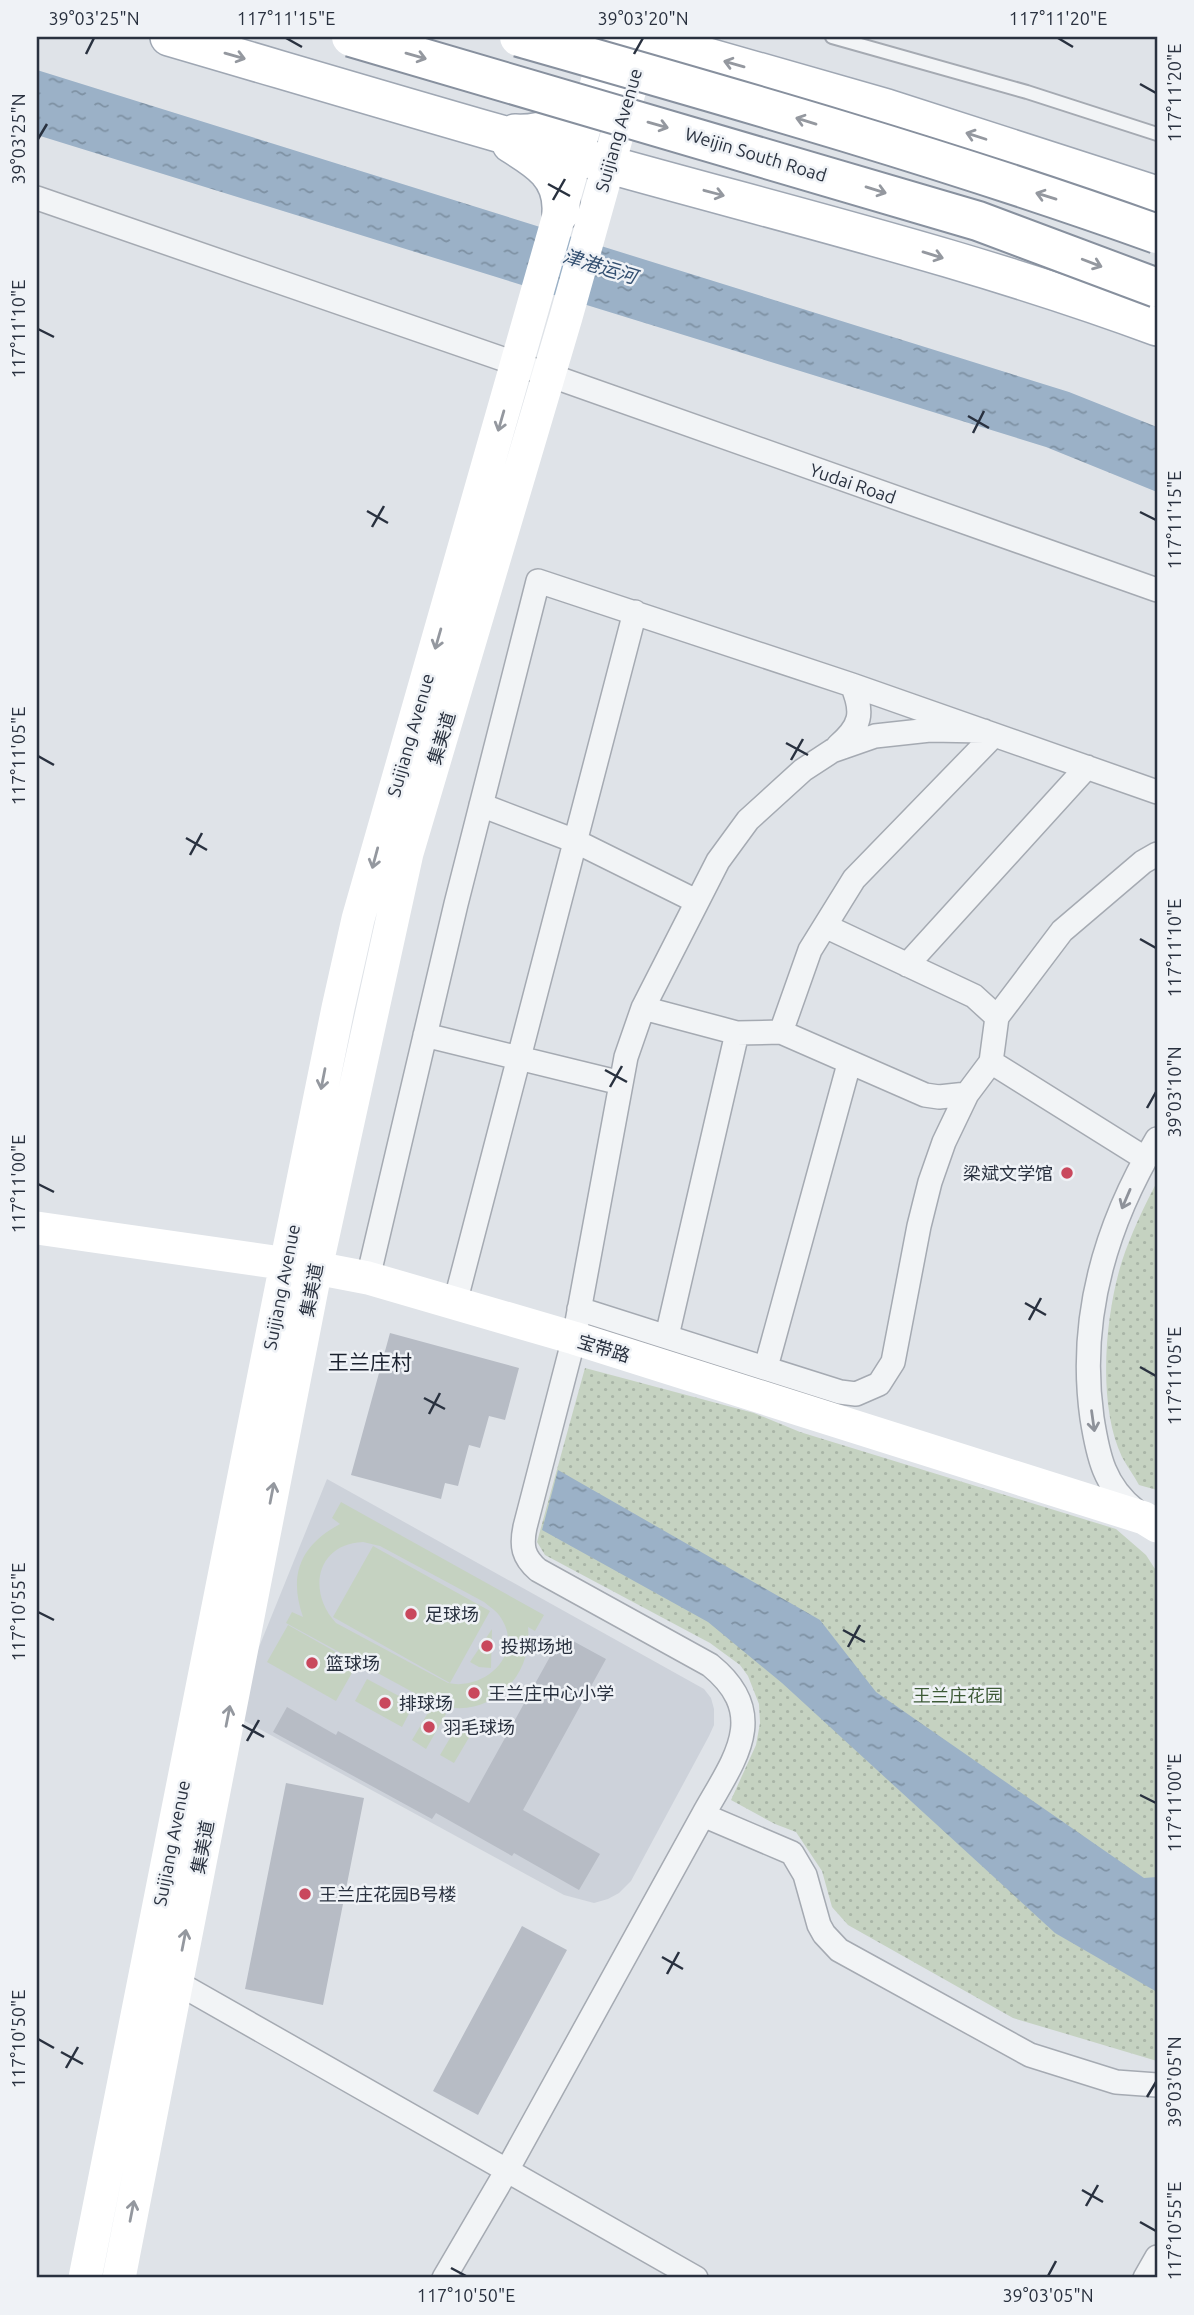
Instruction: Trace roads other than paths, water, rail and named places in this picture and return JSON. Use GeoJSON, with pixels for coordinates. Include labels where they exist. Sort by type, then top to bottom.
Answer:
{"type":"FeatureCollection","features":[{"type":"Feature","properties":{"kind":"highway","name":"Weijin South Road"},"geometry":{"type":"LineString","coordinates":[[351,37],[978,221],[1157,288]]}},
{"type":"Feature","properties":{"kind":"highway"},"geometry":{"type":"LineString","coordinates":[[519,37],[754,104],[1081,207],[1157,234]]}},
{"type":"Feature","properties":{"kind":"main road"},"geometry":{"type":"LineString","coordinates":[[169,37],[482,129],[854,231],[1097,305],[1157,327]]}},
{"type":"Feature","properties":{"kind":"main road"},"geometry":{"type":"LineString","coordinates":[[566,37],[582,59],[591,103]]}},
{"type":"Feature","properties":{"kind":"main road"},"geometry":{"type":"LineString","coordinates":[[482,129],[517,133],[540,132],[553,129],[574,118],[612,78],[634,37],[887,108],[1157,195]]}},
{"type":"Feature","properties":{"kind":"main road","name":"Suijiang Avenue"},"geometry":{"type":"LineString","coordinates":[[85,2278],[301,1266],[338,1008],[358,919],[532,308],[577,217],[634,37]]}},
{"type":"Feature","properties":{"kind":"main road","name":"Suijiang Avenue"},"geometry":{"type":"LineString","coordinates":[[591,103],[593,160]]}},
{"type":"Feature","properties":{"kind":"main road"},"geometry":{"type":"LineString","coordinates":[[482,129],[527,153],[546,169],[577,217]]}},
{"type":"Feature","properties":{"kind":"main road","name":"集美道"},"geometry":{"type":"LineString","coordinates":[[119,2278],[176,1982],[301,1266],[407,852],[566,317],[577,217]]}},
{"type":"Feature","properties":{"kind":"main road","name":"宝带路"},"geometry":{"type":"LineString","coordinates":[[37,1228],[301,1266],[368,1278],[455,1303],[576,1324],[1153,1521]]}},
{"type":"Feature","properties":{"kind":"street","name":"Yudai Road"},"geometry":{"type":"LineString","coordinates":[[37,198],[1157,590]]}},
{"type":"Feature","properties":{"kind":"street"},"geometry":{"type":"LineString","coordinates":[[368,1278],[481,805],[538,581],[852,685],[1157,792]]}},
{"type":"Feature","properties":{"kind":"street"},"geometry":{"type":"LineString","coordinates":[[455,1303],[635,612]]}},
{"type":"Feature","properties":{"kind":"street"},"geometry":{"type":"LineString","coordinates":[[444,2278],[506,2172],[703,1815],[735,1756],[742,1737],[744,1718],[740,1702],[734,1689],[710,1665],[538,1570],[523,1552],[524,1527],[576,1324],[626,1057],[643,1008],[718,860],[748,820],[803,770],[850,736],[860,714],[852,685]]}},
{"type":"Feature","properties":{"kind":"street"},"geometry":{"type":"LineString","coordinates":[[832,751],[875,736],[930,730],[989,733]]}},
{"type":"Feature","properties":{"kind":"street"},"geometry":{"type":"LineString","coordinates":[[781,1032],[810,950],[854,878],[989,733]]}},
{"type":"Feature","properties":{"kind":"street"},"geometry":{"type":"LineString","coordinates":[[906,965],[1087,767]]}},
{"type":"Feature","properties":{"kind":"street"},"geometry":{"type":"LineString","coordinates":[[481,805],[575,841],[696,901]]}},
{"type":"Feature","properties":{"kind":"street"},"geometry":{"type":"LineString","coordinates":[[576,1324],[667,1336],[840,1392],[856,1394],[879,1384],[893,1362],[930,1182],[944,1142],[967,1094],[992,1062],[997,1017],[1062,931],[1143,862],[1157,854]]}},
{"type":"Feature","properties":{"kind":"street"},"geometry":{"type":"LineString","coordinates":[[825,926],[974,996],[997,1017]]}},
{"type":"Feature","properties":{"kind":"street"},"geometry":{"type":"LineString","coordinates":[[643,1008],[737,1033],[781,1032],[925,1095],[939,1097],[967,1094]]}},
{"type":"Feature","properties":{"kind":"street"},"geometry":{"type":"LineString","coordinates":[[667,1336],[737,1033]]}},
{"type":"Feature","properties":{"kind":"street"},"geometry":{"type":"LineString","coordinates":[[425,1035],[621,1083]]}},
{"type":"Feature","properties":{"kind":"street"},"geometry":{"type":"LineString","coordinates":[[992,1062],[1152,1149],[1125,1200],[1102,1262],[1090,1319],[1088,1346],[1091,1411],[1099,1458],[1106,1477],[1115,1492],[1153,1521]]}},
{"type":"Feature","properties":{"kind":"street"},"geometry":{"type":"LineString","coordinates":[[766,1367],[849,1064]]}},
{"type":"Feature","properties":{"kind":"street"},"geometry":{"type":"LineString","coordinates":[[703,1815],[792,1853],[806,1875],[819,1925],[839,1950],[1030,2055],[1116,2082],[1157,2085]]}},
{"type":"Feature","properties":{"kind":"street"},"geometry":{"type":"LineString","coordinates":[[176,1982],[696,2278]]}},
{"type":"Feature","properties":{"kind":"street"},"geometry":{"type":"LineString","coordinates":[[1145,2278],[1157,2257]]}},
{"type":"Feature","properties":{"kind":"lane"},"geometry":{"type":"LineString","coordinates":[[832,37],[1027,92],[1157,134]]}},
{"type":"Feature","properties":{"kind":"water","name":"津港运河"},"geometry":{"type":"Polygon","coordinates":[[[37,70],[1069,392],[1157,427],[1157,492],[1046,447],[37,135],[37,70]]]}},
{"type":"Feature","properties":{"kind":"water"},"geometry":{"type":"Polygon","coordinates":[[[558,1470],[820,1620],[876,1692],[1144,1878],[1157,1877],[1157,1992],[1055,1933],[782,1683],[708,1622],[542,1530],[558,1470]]]}},
{"type":"Feature","properties":{"kind":"place","name":"梁斌文学馆"},"geometry":{"type":"Point","coordinates":[1067,1173]}},
{"type":"Feature","properties":{"kind":"place","name":"足球场"},"geometry":{"type":"Point","coordinates":[411,1614]}},
{"type":"Feature","properties":{"kind":"place","name":"投掷场地"},"geometry":{"type":"Point","coordinates":[487,1646]}},
{"type":"Feature","properties":{"kind":"place","name":"篮球场"},"geometry":{"type":"Point","coordinates":[312,1663]}},
{"type":"Feature","properties":{"kind":"place","name":"王兰庄中心小学"},"geometry":{"type":"Point","coordinates":[474,1693]}},
{"type":"Feature","properties":{"kind":"place","name":"排球场"},"geometry":{"type":"Point","coordinates":[385,1703]}},
{"type":"Feature","properties":{"kind":"place","name":"羽毛球场"},"geometry":{"type":"Point","coordinates":[429,1727]}},
{"type":"Feature","properties":{"kind":"place","name":"王兰庄花园B号楼"},"geometry":{"type":"Point","coordinates":[305,1894]}},
{"type":"Feature","properties":{"kind":"district","name":"王兰庄村"},"geometry":{"type":"Point","coordinates":[370,1362]}},
{"type":"Feature","properties":{"kind":"park label","name":"王兰庄花园"},"geometry":{"type":"Point","coordinates":[958,1695]}}]}
